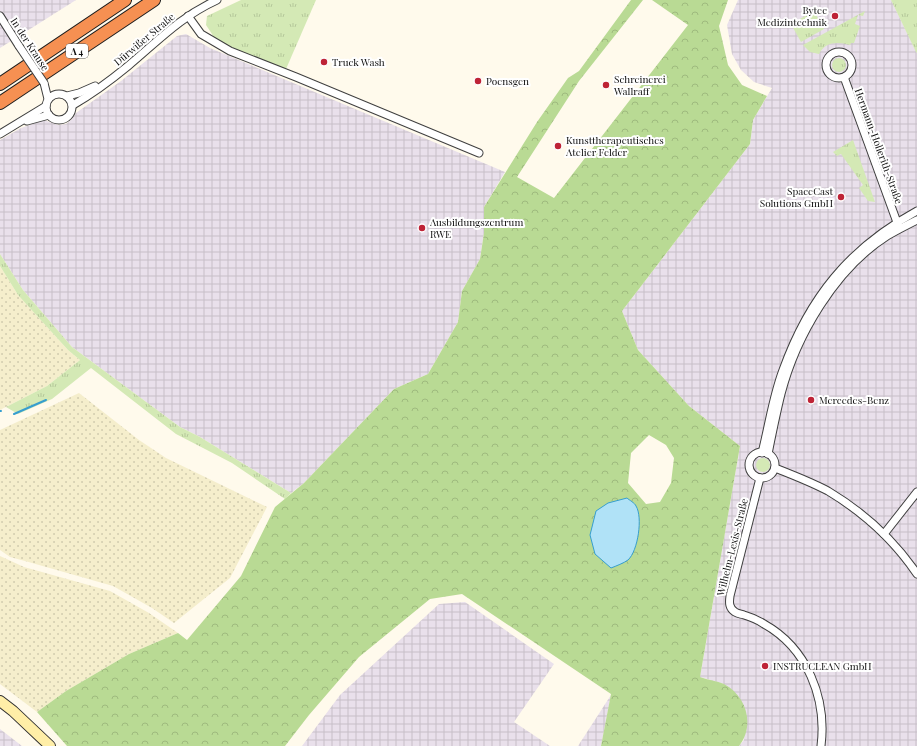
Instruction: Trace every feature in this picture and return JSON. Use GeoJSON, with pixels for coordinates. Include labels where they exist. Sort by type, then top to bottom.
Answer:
{"type":"FeatureCollection","features":[{"type":"Feature","properties":{"kind":"highway","name":"A 4"},"geometry":{"type":"LineString","coordinates":[[0,84],[125,0]]}},
{"type":"Feature","properties":{"kind":"highway","name":"A 4"},"geometry":{"type":"LineString","coordinates":[[0,103],[154,0]]}},
{"type":"Feature","properties":{"kind":"main road"},"geometry":{"type":"LineString","coordinates":[[0,701],[13,711],[50,746]]}},
{"type":"Feature","properties":{"kind":"street","name":"Dürwißer Straße"},"geometry":{"type":"LineString","coordinates":[[73,105],[129,65],[165,33],[188,16],[217,0]]}},
{"type":"Feature","properties":{"kind":"street","name":"In der Krause"},"geometry":{"type":"LineString","coordinates":[[0,16],[51,94]]}},
{"type":"Feature","properties":{"kind":"street"},"geometry":{"type":"LineString","coordinates":[[188,16],[201,34],[230,51],[296,76],[479,153]]}},
{"type":"Feature","properties":{"kind":"street","name":"Hermann-Hollerith-Straße"},"geometry":{"type":"LineString","coordinates":[[844,77],[898,226]]}},
{"type":"Feature","properties":{"kind":"street","name":"Dürwißer Straße"},"geometry":{"type":"LineString","coordinates":[[68,96],[105,83]]}},
{"type":"Feature","properties":{"kind":"street"},"geometry":{"type":"LineString","coordinates":[[0,134],[46,106],[51,94],[64,94],[68,96],[73,105],[69,116],[59,120],[53,119],[49,115],[46,106]]}},
{"type":"Feature","properties":{"kind":"street"},"geometry":{"type":"LineString","coordinates":[[19,123],[49,115]]}},
{"type":"Feature","properties":{"kind":"street","name":"Hermann-Hollerith-Straße"},"geometry":{"type":"LineString","coordinates":[[765,453],[781,393],[790,367],[809,323],[835,283],[876,244],[917,211]]}},
{"type":"Feature","properties":{"kind":"street","name":"Hermann-Hollerith-Straße"},"geometry":{"type":"LineString","coordinates":[[898,226],[917,220]]}},
{"type":"Feature","properties":{"kind":"street"},"geometry":{"type":"LineString","coordinates":[[765,453],[773,459],[775,468],[770,475],[760,478],[752,474],[749,466],[754,455],[765,453]]}},
{"type":"Feature","properties":{"kind":"street"},"geometry":{"type":"LineString","coordinates":[[775,468],[827,491],[861,514],[884,534],[917,574]]}},
{"type":"Feature","properties":{"kind":"street","name":"Wilhelm-Lexis-Straße"},"geometry":{"type":"LineString","coordinates":[[760,478],[729,604],[730,608],[735,612],[764,624],[779,634],[793,648],[806,665],[820,702],[822,723],[820,746]]}},
{"type":"Feature","properties":{"kind":"street"},"geometry":{"type":"LineString","coordinates":[[884,534],[917,492]]}},
{"type":"Feature","properties":{"kind":"shaded area"},"geometry":{"type":"Polygon","coordinates":[[[0,0],[76,0],[0,48],[0,0]]]}},
{"type":"Feature","properties":{"kind":"shaded area"},"geometry":{"type":"Polygon","coordinates":[[[738,0],[891,0],[917,53],[917,746],[739,746],[744,740],[724,684],[700,677],[740,446],[689,406],[638,350],[622,311],[750,144],[753,120],[772,88],[754,82],[741,70],[732,54],[727,25],[738,0]]]}},
{"type":"Feature","properties":{"kind":"shaded area"},"geometry":{"type":"Polygon","coordinates":[[[186,34],[210,48],[505,172],[484,207],[484,233],[480,259],[462,291],[458,322],[428,374],[394,389],[304,483],[291,493],[200,437],[180,427],[72,347],[23,290],[0,254],[0,140],[21,128],[44,120],[58,125],[66,124],[76,113],[121,81],[177,36],[186,34]]]}},
{"type":"Feature","properties":{"kind":"shaded area"},"geometry":{"type":"Polygon","coordinates":[[[0,266],[18,295],[68,350],[80,360],[47,386],[0,410],[0,266]]]}},
{"type":"Feature","properties":{"kind":"shaded area"},"geometry":{"type":"Polygon","coordinates":[[[79,393],[139,440],[166,458],[267,507],[230,578],[174,623],[152,608],[113,586],[10,557],[0,550],[0,430],[79,393]]]}},
{"type":"Feature","properties":{"kind":"shaded area"},"geometry":{"type":"Polygon","coordinates":[[[0,556],[24,567],[110,591],[149,613],[178,633],[129,654],[66,691],[37,712],[0,684],[0,556]]]}},
{"type":"Feature","properties":{"kind":"shaded area"},"geometry":{"type":"Polygon","coordinates":[[[465,602],[554,664],[514,722],[550,746],[302,746],[340,695],[439,604],[465,602]]]}},
{"type":"Feature","properties":{"kind":"shaded area"},"geometry":{"type":"Polygon","coordinates":[[[611,695],[601,746],[578,746],[611,695]]]}},
{"type":"Feature","properties":{"kind":"shaded area"},"geometry":{"type":"Polygon","coordinates":[[[0,729],[22,746],[0,746],[0,729]]]}},
{"type":"Feature","properties":{"kind":"green space"},"geometry":{"type":"Polygon","coordinates":[[[241,0],[316,0],[286,69],[231,48],[214,37],[206,25],[207,16],[241,0]]]}},
{"type":"Feature","properties":{"kind":"green space"},"geometry":{"type":"Polygon","coordinates":[[[631,0],[643,0],[579,81],[517,177],[554,198],[688,25],[652,0],[728,0],[719,26],[728,65],[742,85],[767,96],[753,120],[750,144],[622,311],[638,350],[689,406],[740,446],[700,677],[724,684],[732,689],[743,704],[746,712],[747,730],[739,746],[601,746],[611,694],[462,594],[430,599],[359,657],[309,715],[285,746],[67,746],[37,712],[66,691],[129,654],[178,633],[187,640],[241,576],[275,507],[304,483],[394,389],[428,374],[458,322],[462,291],[480,259],[484,233],[484,207],[537,122],[568,78],[579,71],[631,0]],[[649,435],[631,453],[628,483],[646,504],[660,502],[671,483],[674,458],[666,445],[649,435]]]}},
{"type":"Feature","properties":{"kind":"green space"},"geometry":{"type":"Polygon","coordinates":[[[891,0],[917,0],[917,53],[916,52],[891,0]]]}},
{"type":"Feature","properties":{"kind":"green space"},"geometry":{"type":"Polygon","coordinates":[[[814,11],[824,29],[801,42],[791,24],[814,11]]]}},
{"type":"Feature","properties":{"kind":"green space"},"geometry":{"type":"Polygon","coordinates":[[[865,11],[863,16],[858,15],[855,24],[860,26],[854,43],[851,43],[850,45],[837,43],[829,45],[819,54],[810,52],[803,45],[865,11]]]}},
{"type":"Feature","properties":{"kind":"green space"},"geometry":{"type":"Polygon","coordinates":[[[836,58],[842,58],[846,62],[846,68],[842,72],[836,72],[832,68],[832,62],[836,58]]]}},
{"type":"Feature","properties":{"kind":"green space"},"geometry":{"type":"Polygon","coordinates":[[[853,140],[875,202],[868,201],[859,188],[863,185],[841,154],[837,156],[833,152],[853,140]]]}},
{"type":"Feature","properties":{"kind":"green space"},"geometry":{"type":"Polygon","coordinates":[[[0,254],[23,290],[72,347],[180,427],[200,437],[291,493],[285,499],[232,463],[176,434],[91,368],[52,399],[18,414],[6,407],[47,386],[80,360],[68,350],[18,295],[0,266],[0,254]]]}},
{"type":"Feature","properties":{"kind":"green space"},"geometry":{"type":"Polygon","coordinates":[[[763,458],[768,460],[770,465],[768,470],[763,472],[758,470],[756,465],[758,460],[763,458]]]}},
{"type":"Feature","properties":{"kind":"water"},"geometry":{"type":"Polygon","coordinates":[[[627,498],[635,505],[638,511],[639,526],[637,542],[632,556],[628,560],[611,568],[595,554],[590,535],[596,511],[608,503],[627,498]]]}},
{"type":"Feature","properties":{"kind":"waterway"},"geometry":{"type":"LineString","coordinates":[[14,414],[46,400]]}},
{"type":"Feature","properties":{"kind":"place","name":"Bytec Medizintechnik"},"geometry":{"type":"Point","coordinates":[835,16]}},
{"type":"Feature","properties":{"kind":"place","name":"Truck Wash"},"geometry":{"type":"Point","coordinates":[324,62]}},
{"type":"Feature","properties":{"kind":"place","name":"Poensgen"},"geometry":{"type":"Point","coordinates":[478,81]}},
{"type":"Feature","properties":{"kind":"place","name":"Schreinerei Wallraff"},"geometry":{"type":"Point","coordinates":[606,85]}},
{"type":"Feature","properties":{"kind":"place","name":"Kunsttherapeutisches Atelier Felder"},"geometry":{"type":"Point","coordinates":[558,146]}},
{"type":"Feature","properties":{"kind":"place","name":"SpaceCast Solutions GmbH"},"geometry":{"type":"Point","coordinates":[841,197]}},
{"type":"Feature","properties":{"kind":"place","name":"Ausbildungszentrum RWE"},"geometry":{"type":"Point","coordinates":[422,228]}},
{"type":"Feature","properties":{"kind":"place","name":"Mercedes-Benz"},"geometry":{"type":"Point","coordinates":[811,400]}},
{"type":"Feature","properties":{"kind":"place","name":"INSTRUCLEAN GmbH"},"geometry":{"type":"Point","coordinates":[765,666]}}]}
